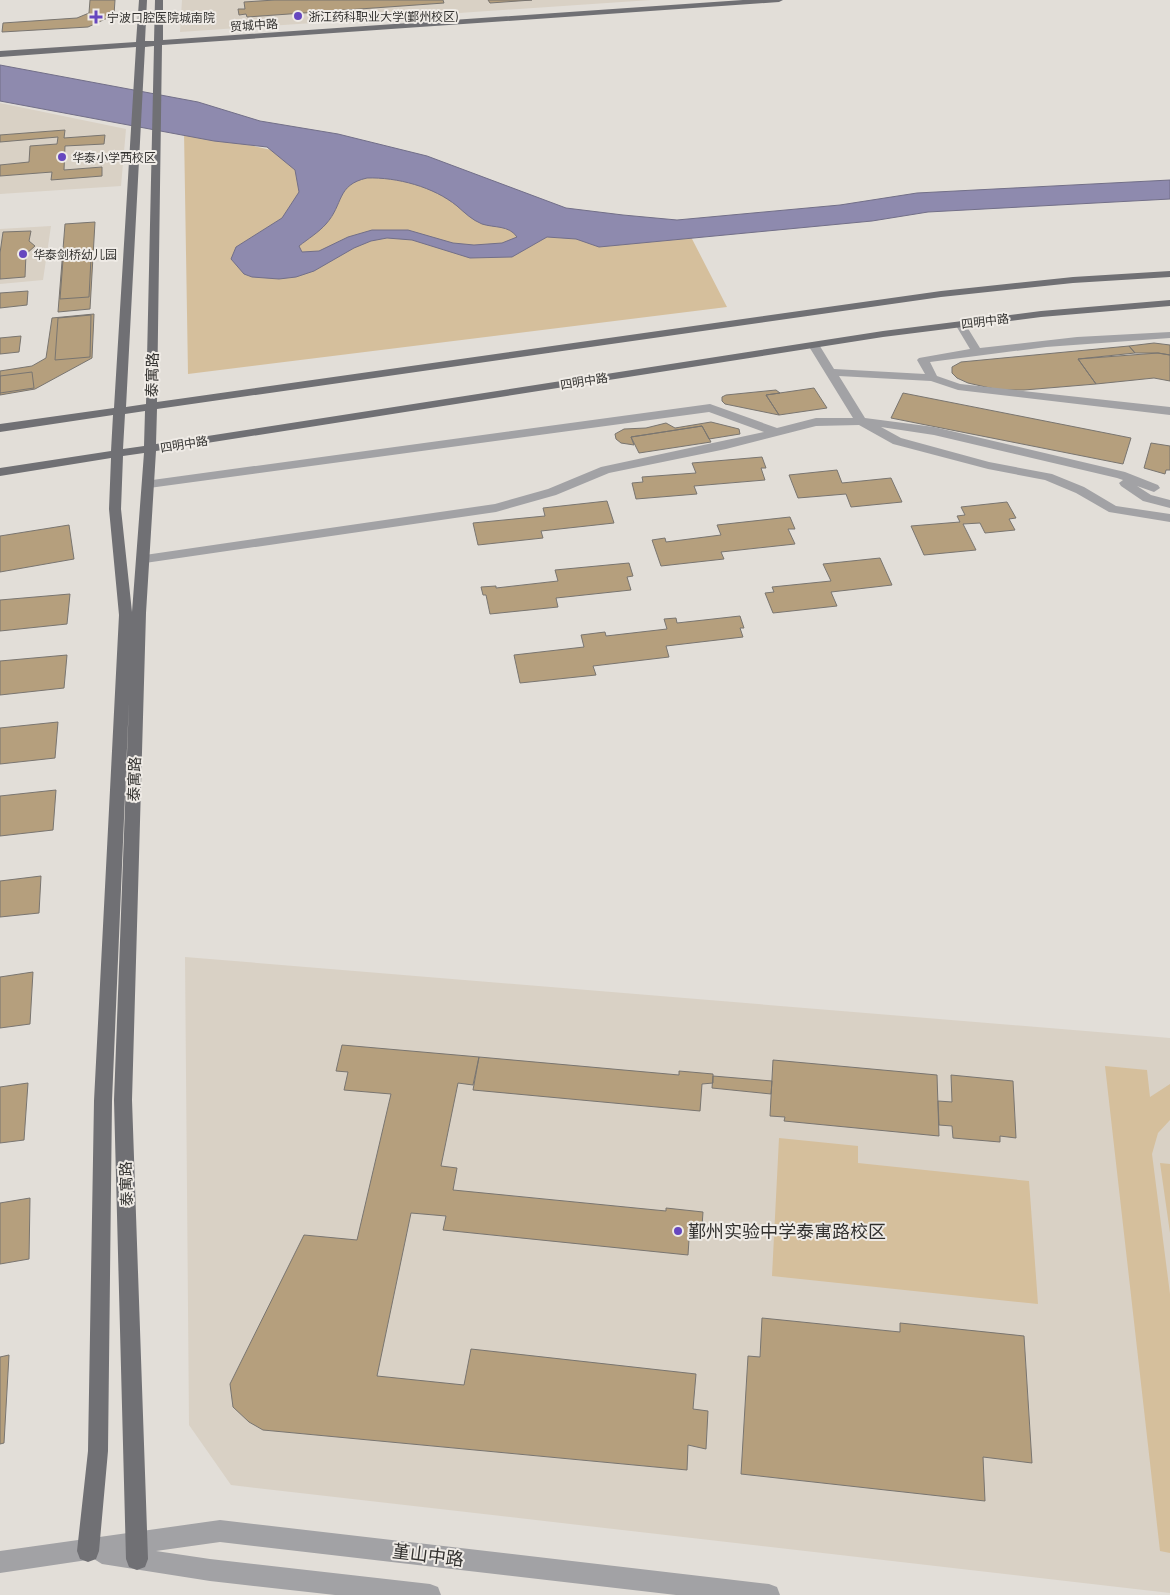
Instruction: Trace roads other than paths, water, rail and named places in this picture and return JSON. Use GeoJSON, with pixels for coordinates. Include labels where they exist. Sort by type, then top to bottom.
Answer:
{"type":"FeatureCollection","features":[{"type":"Feature","properties":{"kind":"main road","name":"泰寓路"},"geometry":{"type":"LineString","coordinates":[[88,1551],[98,1451],[103,1101],[126,615],[119,562],[116,509],[117,454],[135,132],[142,45],[143,0]]}},
{"type":"Feature","properties":{"kind":"main road","name":"泰寓路"},"geometry":{"type":"LineString","coordinates":[[137,1551],[123,1100],[139,613],[145,559],[149,484],[159,0]]}},
{"type":"Feature","properties":{"kind":"main road","name":"贸城中路"},"geometry":{"type":"LineString","coordinates":[[0,54],[780,0]]}},
{"type":"Feature","properties":{"kind":"main road"},"geometry":{"type":"LineString","coordinates":[[0,428],[941,294],[1073,280],[1170,274]]}},
{"type":"Feature","properties":{"kind":"main road","name":"四明中路"},"geometry":{"type":"LineString","coordinates":[[0,472],[814,345],[1041,314],[1170,303]]}},
{"type":"Feature","properties":{"kind":"street"},"geometry":{"type":"LineString","coordinates":[[960,324],[977,351]]}},
{"type":"Feature","properties":{"kind":"street"},"geometry":{"type":"LineString","coordinates":[[933,378],[923,360],[977,351],[1170,335]]}},
{"type":"Feature","properties":{"kind":"street"},"geometry":{"type":"LineString","coordinates":[[814,345],[862,421],[896,441],[1048,477],[1080,490],[1113,509],[1170,518]]}},
{"type":"Feature","properties":{"kind":"street"},"geometry":{"type":"LineString","coordinates":[[831,372],[933,378],[958,387],[1170,411]]}},
{"type":"Feature","properties":{"kind":"street"},"geometry":{"type":"LineString","coordinates":[[149,484],[710,408],[776,432]]}},
{"type":"Feature","properties":{"kind":"street"},"geometry":{"type":"LineString","coordinates":[[145,559],[496,508],[552,492],[605,470],[675,454],[726,445],[816,422],[862,421],[934,431],[1110,472],[1154,488]]}},
{"type":"Feature","properties":{"kind":"street"},"geometry":{"type":"LineString","coordinates":[[1110,472],[1147,498],[1170,504]]}},
{"type":"Feature","properties":{"kind":"street","name":"堇山中路"},"geometry":{"type":"LineString","coordinates":[[0,1562],[88,1551],[137,1551],[220,1531],[769,1595]]}},
{"type":"Feature","properties":{"kind":"street","name":"堇山中路"},"geometry":{"type":"LineString","coordinates":[[137,1551],[210,1570],[430,1595]]}},
{"type":"Feature","properties":{"kind":"place","name":"浙江药科职业大学(鄞州校区)"},"geometry":{"type":"Point","coordinates":[298,16]}},
{"type":"Feature","properties":{"kind":"place","name":"宁波口腔医院城南院"},"geometry":{"type":"Point","coordinates":[96,17]}},
{"type":"Feature","properties":{"kind":"place","name":"华泰小学西校区"},"geometry":{"type":"Point","coordinates":[62,157]}},
{"type":"Feature","properties":{"kind":"place","name":"华泰剑桥幼儿园"},"geometry":{"type":"Point","coordinates":[23,254]}},
{"type":"Feature","properties":{"kind":"place","name":"鄞州实验中学泰寓路校区"},"geometry":{"type":"Point","coordinates":[678,1231]}}]}
